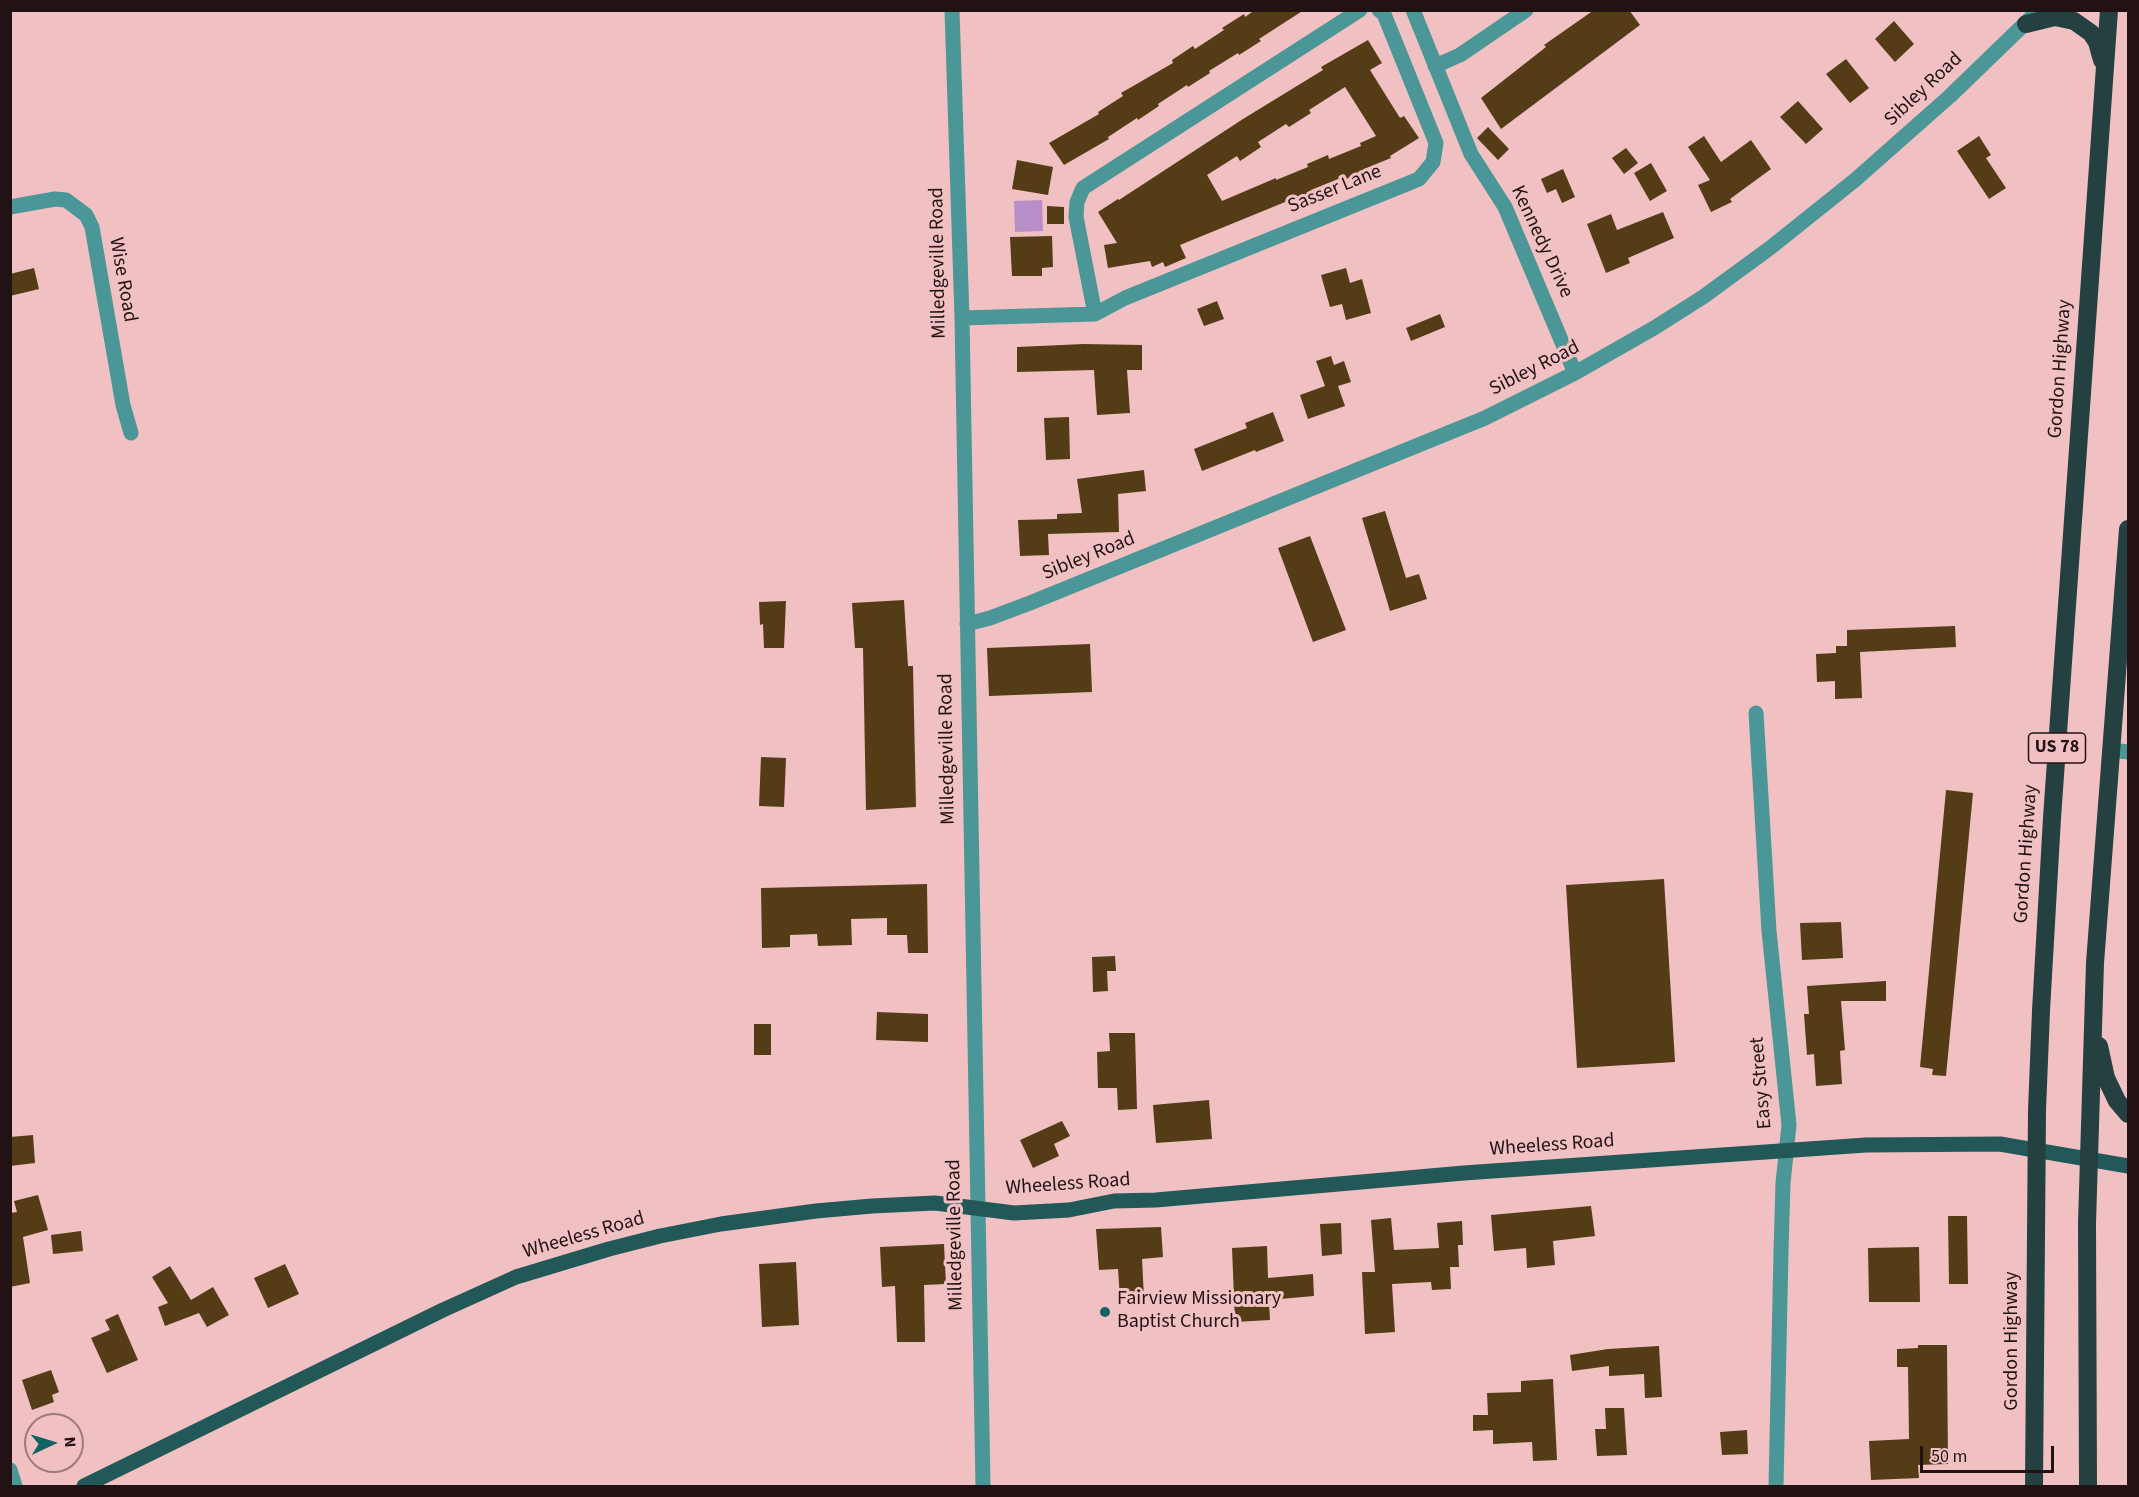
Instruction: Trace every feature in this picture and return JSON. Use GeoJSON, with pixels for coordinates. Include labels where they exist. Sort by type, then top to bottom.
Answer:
{"type":"FeatureCollection","features":[{"type":"Feature","properties":{"kind":"highway","name":"Gordon Highway"},"geometry":{"type":"LineString","coordinates":[[2034,1486],[2037,1110],[2046,914],[2109,10]]}},
{"type":"Feature","properties":{"kind":"highway"},"geometry":{"type":"LineString","coordinates":[[2032,17],[2055,17],[2082,25],[2097,42],[2105,72]]}},
{"type":"Feature","properties":{"kind":"highway","name":"US 78"},"geometry":{"type":"LineString","coordinates":[[2088,1486],[2087,1223],[2093,1018],[2097,939],[2120,751],[2128,529]]}},
{"type":"Feature","properties":{"kind":"highway"},"geometry":{"type":"LineString","coordinates":[[2093,1018],[2106,1078],[2117,1101],[2128,1114]]}},
{"type":"Feature","properties":{"kind":"main road","name":"Wheeless Road"},"geometry":{"type":"LineString","coordinates":[[84,1486],[443,1310],[516,1277],[660,1236],[783,1215],[872,1206],[935,1203],[1014,1213],[1069,1209],[1114,1201],[1156,1200],[1464,1173],[1876,1145],[2000,1144],[2128,1166]]}},
{"type":"Feature","properties":{"kind":"street","name":"Milledgeville Road"},"geometry":{"type":"LineString","coordinates":[[952,10],[962,318],[976,1208],[983,1486]]}},
{"type":"Feature","properties":{"kind":"street"},"geometry":{"type":"LineString","coordinates":[[1095,314],[1076,217],[1077,202],[1083,188],[1360,10]]}},
{"type":"Feature","properties":{"kind":"street","name":"Sasser Lane"},"geometry":{"type":"LineString","coordinates":[[962,318],[1095,314],[1125,298],[1419,178],[1433,162],[1436,143],[1384,14],[1379,10]]}},
{"type":"Feature","properties":{"kind":"street","name":"Kennedy Drive"},"geometry":{"type":"LineString","coordinates":[[1413,10],[1471,154],[1505,207],[1575,373]]}},
{"type":"Feature","properties":{"kind":"street"},"geometry":{"type":"LineString","coordinates":[[1435,66],[1460,55],[1526,10]]}},
{"type":"Feature","properties":{"kind":"street","name":"Sibley Road"},"geometry":{"type":"LineString","coordinates":[[967,624],[1030,603],[1397,455],[1485,418],[1575,373],[1693,303],[1770,248],[1855,180],[1950,96],[2032,17]]}},
{"type":"Feature","properties":{"kind":"street","name":"Wise Road"},"geometry":{"type":"LineString","coordinates":[[10,207],[55,199],[66,200],[86,215],[92,227],[123,405],[131,433]]}},
{"type":"Feature","properties":{"kind":"street","name":"Easy Street"},"geometry":{"type":"LineString","coordinates":[[1756,713],[1769,931],[1789,1125],[1783,1183],[1778,1316],[1776,1486]]}},
{"type":"Feature","properties":{"kind":"street"},"geometry":{"type":"LineString","coordinates":[[10,1470],[15,1486]]}},
{"type":"Feature","properties":{"kind":"shaded area"},"geometry":{"type":"Polygon","coordinates":[[[1042,200],[1043,231],[1015,232],[1014,201],[1042,200]]]}},
{"type":"Feature","properties":{"kind":"building"},"geometry":{"type":"Polygon","coordinates":[[[1255,10],[1304,10],[1259,39],[1261,41],[1209,71],[1210,73],[1188,87],[1187,85],[1138,120],[1137,118],[1108,137],[1109,139],[1064,165],[1049,143],[1099,114],[1098,112],[1123,96],[1121,93],[1173,63],[1172,60],[1193,46],[1195,49],[1224,30],[1222,28],[1255,10]]]}},
{"type":"Feature","properties":{"kind":"building"},"geometry":{"type":"Polygon","coordinates":[[[1594,10],[1629,10],[1640,25],[1501,129],[1481,98],[1546,47],[1544,45],[1594,10]]]}},
{"type":"Feature","properties":{"kind":"building"},"geometry":{"type":"Polygon","coordinates":[[[1894,21],[1914,44],[1895,62],[1875,39],[1894,21]]]}},
{"type":"Feature","properties":{"kind":"building"},"geometry":{"type":"Polygon","coordinates":[[[1368,40],[1382,63],[1370,70],[1400,118],[1404,116],[1419,138],[1390,156],[1391,158],[1364,169],[1365,171],[1344,180],[1343,177],[1311,190],[1312,193],[1291,202],[1290,200],[1180,245],[1186,258],[1165,267],[1163,262],[1152,267],[1150,261],[1108,268],[1104,245],[1117,243],[1098,212],[1323,70],[1321,67],[1368,40]],[[1345,87],[1309,110],[1311,113],[1289,127],[1286,124],[1258,142],[1261,147],[1240,161],[1237,156],[1207,175],[1222,201],[1308,167],[1307,164],[1328,155],[1329,159],[1361,146],[1360,143],[1376,136],[1345,87]]]}},
{"type":"Feature","properties":{"kind":"building"},"geometry":{"type":"Polygon","coordinates":[[[1846,59],[1869,88],[1850,103],[1826,74],[1846,59]]]}},
{"type":"Feature","properties":{"kind":"building"},"geometry":{"type":"Polygon","coordinates":[[[1798,101],[1823,129],[1806,144],[1780,117],[1798,101]]]}},
{"type":"Feature","properties":{"kind":"building"},"geometry":{"type":"Polygon","coordinates":[[[1488,127],[1509,149],[1498,160],[1477,138],[1488,127]]]}},
{"type":"Feature","properties":{"kind":"building"},"geometry":{"type":"Polygon","coordinates":[[[1704,136],[1721,162],[1751,140],[1771,169],[1730,199],[1732,202],[1711,212],[1698,185],[1710,180],[1688,147],[1704,136]]]}},
{"type":"Feature","properties":{"kind":"building"},"geometry":{"type":"Polygon","coordinates":[[[1979,136],[1991,155],[1986,158],[2006,188],[1989,199],[1957,151],[1979,136]]]}},
{"type":"Feature","properties":{"kind":"building"},"geometry":{"type":"Polygon","coordinates":[[[1626,148],[1638,163],[1624,174],[1612,158],[1626,148]]]}},
{"type":"Feature","properties":{"kind":"building"},"geometry":{"type":"Polygon","coordinates":[[[1017,160],[1053,167],[1048,195],[1012,189],[1017,160]]]}},
{"type":"Feature","properties":{"kind":"building"},"geometry":{"type":"Polygon","coordinates":[[[1651,163],[1667,191],[1650,201],[1634,173],[1651,163]]]}},
{"type":"Feature","properties":{"kind":"building"},"geometry":{"type":"Polygon","coordinates":[[[1563,169],[1575,197],[1562,203],[1556,189],[1547,193],[1541,179],[1563,169]]]}},
{"type":"Feature","properties":{"kind":"building"},"geometry":{"type":"Polygon","coordinates":[[[1047,206],[1064,207],[1064,224],[1047,224],[1047,206]]]}},
{"type":"Feature","properties":{"kind":"building"},"geometry":{"type":"Polygon","coordinates":[[[1663,212],[1674,238],[1628,258],[1630,263],[1606,273],[1587,224],[1611,214],[1617,230],[1663,212]]]}},
{"type":"Feature","properties":{"kind":"building"},"geometry":{"type":"Polygon","coordinates":[[[1052,236],[1053,267],[1042,268],[1042,276],[1012,276],[1010,237],[1052,236]]]}},
{"type":"Feature","properties":{"kind":"building"},"geometry":{"type":"Polygon","coordinates":[[[34,268],[39,289],[10,296],[10,274],[34,268]]]}},
{"type":"Feature","properties":{"kind":"building"},"geometry":{"type":"Polygon","coordinates":[[[1346,268],[1350,283],[1362,279],[1371,313],[1346,320],[1342,304],[1330,307],[1321,275],[1346,268]]]}},
{"type":"Feature","properties":{"kind":"building"},"geometry":{"type":"Polygon","coordinates":[[[1217,301],[1224,319],[1204,326],[1197,309],[1217,301]]]}},
{"type":"Feature","properties":{"kind":"building"},"geometry":{"type":"Polygon","coordinates":[[[1440,314],[1445,327],[1411,341],[1406,328],[1440,314]]]}},
{"type":"Feature","properties":{"kind":"building"},"geometry":{"type":"Polygon","coordinates":[[[1084,344],[1142,345],[1142,370],[1127,370],[1130,413],[1097,415],[1094,370],[1017,372],[1017,347],[1084,344]]]}},
{"type":"Feature","properties":{"kind":"building"},"geometry":{"type":"Polygon","coordinates":[[[1331,356],[1334,365],[1344,361],[1351,382],[1338,386],[1345,406],[1308,419],[1300,395],[1325,386],[1316,361],[1331,356]]]}},
{"type":"Feature","properties":{"kind":"building"},"geometry":{"type":"Polygon","coordinates":[[[1273,412],[1284,441],[1202,471],[1194,449],[1247,428],[1245,423],[1273,412]]]}},
{"type":"Feature","properties":{"kind":"building"},"geometry":{"type":"Polygon","coordinates":[[[1069,417],[1070,459],[1046,460],[1044,418],[1069,417]]]}},
{"type":"Feature","properties":{"kind":"building"},"geometry":{"type":"Polygon","coordinates":[[[1144,470],[1146,491],[1118,494],[1119,532],[1048,534],[1049,555],[1020,556],[1018,520],[1057,519],[1057,514],[1082,513],[1077,479],[1144,470]]]}},
{"type":"Feature","properties":{"kind":"building"},"geometry":{"type":"Polygon","coordinates":[[[1385,511],[1406,578],[1419,574],[1427,599],[1390,611],[1362,518],[1385,511]]]}},
{"type":"Feature","properties":{"kind":"building"},"geometry":{"type":"Polygon","coordinates":[[[1310,536],[1346,630],[1313,642],[1278,548],[1310,536]]]}},
{"type":"Feature","properties":{"kind":"building"},"geometry":{"type":"Polygon","coordinates":[[[904,600],[908,666],[913,666],[916,807],[866,810],[863,648],[855,648],[852,603],[904,600]]]}},
{"type":"Feature","properties":{"kind":"building"},"geometry":{"type":"Polygon","coordinates":[[[786,601],[784,648],[764,648],[759,602],[786,601]]]}},
{"type":"Feature","properties":{"kind":"building"},"geometry":{"type":"Polygon","coordinates":[[[1955,626],[1956,647],[1860,652],[1862,698],[1835,699],[1835,681],[1817,682],[1816,654],[1836,653],[1836,646],[1847,646],[1847,630],[1955,626]]]}},
{"type":"Feature","properties":{"kind":"building"},"geometry":{"type":"Polygon","coordinates":[[[1090,644],[1092,692],[989,696],[987,648],[1090,644]]]}},
{"type":"Feature","properties":{"kind":"building"},"geometry":{"type":"Polygon","coordinates":[[[761,757],[786,758],[784,807],[759,806],[761,757]]]}},
{"type":"Feature","properties":{"kind":"building"},"geometry":{"type":"Polygon","coordinates":[[[1946,790],[1973,793],[1946,1076],[1932,1075],[1933,1069],[1920,1067],[1946,790]]]}},
{"type":"Feature","properties":{"kind":"building"},"geometry":{"type":"Polygon","coordinates":[[[1664,879],[1675,1062],[1577,1068],[1566,885],[1664,879]]]}},
{"type":"Feature","properties":{"kind":"building"},"geometry":{"type":"Polygon","coordinates":[[[927,884],[928,953],[908,953],[907,935],[887,935],[887,918],[851,919],[852,945],[818,946],[817,934],[790,935],[790,947],[762,948],[761,888],[927,884]]]}},
{"type":"Feature","properties":{"kind":"building"},"geometry":{"type":"Polygon","coordinates":[[[1841,922],[1843,958],[1802,960],[1800,923],[1841,922]]]}},
{"type":"Feature","properties":{"kind":"building"},"geometry":{"type":"Polygon","coordinates":[[[1115,956],[1116,971],[1107,971],[1108,991],[1093,992],[1092,957],[1115,956]]]}},
{"type":"Feature","properties":{"kind":"building"},"geometry":{"type":"Polygon","coordinates":[[[1886,981],[1886,1001],[1841,1001],[1845,1050],[1840,1051],[1842,1084],[1816,1086],[1814,1054],[1807,1055],[1804,1014],[1809,1014],[1807,986],[1886,981]]]}},
{"type":"Feature","properties":{"kind":"building"},"geometry":{"type":"Polygon","coordinates":[[[877,1012],[928,1014],[928,1042],[876,1040],[877,1012]]]}},
{"type":"Feature","properties":{"kind":"building"},"geometry":{"type":"Polygon","coordinates":[[[754,1024],[771,1024],[771,1055],[754,1055],[754,1024]]]}},
{"type":"Feature","properties":{"kind":"building"},"geometry":{"type":"Polygon","coordinates":[[[1109,1033],[1135,1033],[1137,1109],[1118,1110],[1117,1088],[1098,1088],[1097,1052],[1110,1051],[1109,1033]]]}},
{"type":"Feature","properties":{"kind":"building"},"geometry":{"type":"Polygon","coordinates":[[[1209,1100],[1212,1139],[1156,1143],[1153,1105],[1209,1100]]]}},
{"type":"Feature","properties":{"kind":"building"},"geometry":{"type":"Polygon","coordinates":[[[1062,1121],[1070,1136],[1054,1144],[1059,1156],[1033,1168],[1020,1140],[1062,1121]]]}},
{"type":"Feature","properties":{"kind":"building"},"geometry":{"type":"Polygon","coordinates":[[[33,1135],[35,1163],[10,1166],[10,1137],[33,1135]]]}},
{"type":"Feature","properties":{"kind":"building"},"geometry":{"type":"Polygon","coordinates":[[[38,1195],[48,1230],[23,1237],[30,1283],[10,1287],[10,1213],[17,1212],[14,1201],[38,1195]]]}},
{"type":"Feature","properties":{"kind":"building"},"geometry":{"type":"Polygon","coordinates":[[[1591,1206],[1595,1236],[1553,1241],[1555,1265],[1527,1268],[1526,1248],[1494,1251],[1491,1215],[1591,1206]]]}},
{"type":"Feature","properties":{"kind":"building"},"geometry":{"type":"Polygon","coordinates":[[[1948,1216],[1967,1216],[1968,1284],[1949,1284],[1948,1216]]]}},
{"type":"Feature","properties":{"kind":"building"},"geometry":{"type":"Polygon","coordinates":[[[1391,1218],[1394,1250],[1439,1248],[1437,1223],[1462,1221],[1463,1245],[1458,1245],[1459,1267],[1450,1267],[1451,1289],[1432,1290],[1431,1282],[1392,1284],[1395,1332],[1365,1334],[1362,1272],[1375,1272],[1371,1220],[1391,1218]]]}},
{"type":"Feature","properties":{"kind":"building"},"geometry":{"type":"Polygon","coordinates":[[[1341,1223],[1342,1254],[1322,1256],[1320,1224],[1341,1223]]]}},
{"type":"Feature","properties":{"kind":"building"},"geometry":{"type":"Polygon","coordinates":[[[1161,1227],[1163,1257],[1142,1259],[1144,1298],[1120,1299],[1118,1269],[1099,1270],[1096,1229],[1161,1227]]]}},
{"type":"Feature","properties":{"kind":"building"},"geometry":{"type":"Polygon","coordinates":[[[81,1231],[83,1251],[53,1254],[51,1235],[81,1231]]]}},
{"type":"Feature","properties":{"kind":"building"},"geometry":{"type":"Polygon","coordinates":[[[944,1244],[946,1284],[924,1285],[925,1342],[897,1342],[895,1286],[882,1287],[880,1247],[944,1244]]]}},
{"type":"Feature","properties":{"kind":"building"},"geometry":{"type":"Polygon","coordinates":[[[1267,1246],[1268,1278],[1313,1274],[1314,1296],[1269,1300],[1270,1320],[1235,1322],[1232,1248],[1267,1246]]]}},
{"type":"Feature","properties":{"kind":"building"},"geometry":{"type":"Polygon","coordinates":[[[1919,1247],[1920,1302],[1869,1302],[1868,1248],[1919,1247]]]}},
{"type":"Feature","properties":{"kind":"building"},"geometry":{"type":"Polygon","coordinates":[[[796,1262],[799,1325],[762,1327],[759,1264],[796,1262]]]}},
{"type":"Feature","properties":{"kind":"building"},"geometry":{"type":"Polygon","coordinates":[[[285,1264],[299,1294],[268,1308],[254,1278],[285,1264]]]}},
{"type":"Feature","properties":{"kind":"building"},"geometry":{"type":"Polygon","coordinates":[[[170,1266],[191,1300],[213,1287],[229,1315],[207,1327],[199,1313],[165,1326],[158,1307],[168,1303],[152,1277],[170,1266]]]}},
{"type":"Feature","properties":{"kind":"building"},"geometry":{"type":"Polygon","coordinates":[[[118,1314],[138,1360],[107,1373],[91,1338],[110,1330],[105,1320],[118,1314]]]}},
{"type":"Feature","properties":{"kind":"building"},"geometry":{"type":"Polygon","coordinates":[[[1918,1345],[1947,1345],[1948,1464],[1918,1465],[1919,1478],[1871,1480],[1869,1441],[1909,1439],[1908,1367],[1897,1367],[1897,1349],[1918,1348],[1918,1345]]]}},
{"type":"Feature","properties":{"kind":"building"},"geometry":{"type":"Polygon","coordinates":[[[1659,1346],[1662,1397],[1645,1398],[1644,1374],[1609,1376],[1609,1366],[1572,1371],[1570,1355],[1608,1349],[1659,1346]]]}},
{"type":"Feature","properties":{"kind":"building"},"geometry":{"type":"Polygon","coordinates":[[[51,1370],[59,1392],[52,1395],[54,1402],[32,1410],[22,1380],[51,1370]]]}},
{"type":"Feature","properties":{"kind":"building"},"geometry":{"type":"Polygon","coordinates":[[[1553,1379],[1557,1460],[1533,1461],[1532,1442],[1493,1444],[1493,1430],[1473,1431],[1473,1415],[1488,1415],[1487,1393],[1521,1392],[1521,1381],[1553,1379]]]}},
{"type":"Feature","properties":{"kind":"building"},"geometry":{"type":"Polygon","coordinates":[[[1605,1408],[1624,1408],[1627,1455],[1597,1456],[1595,1429],[1606,1429],[1605,1408]]]}},
{"type":"Feature","properties":{"kind":"building"},"geometry":{"type":"Polygon","coordinates":[[[1747,1430],[1748,1454],[1722,1455],[1720,1432],[1747,1430]]]}},
{"type":"Feature","properties":{"kind":"place","name":"Fairview Missionary Baptist Church"},"geometry":{"type":"Point","coordinates":[1105,1312]}}]}
